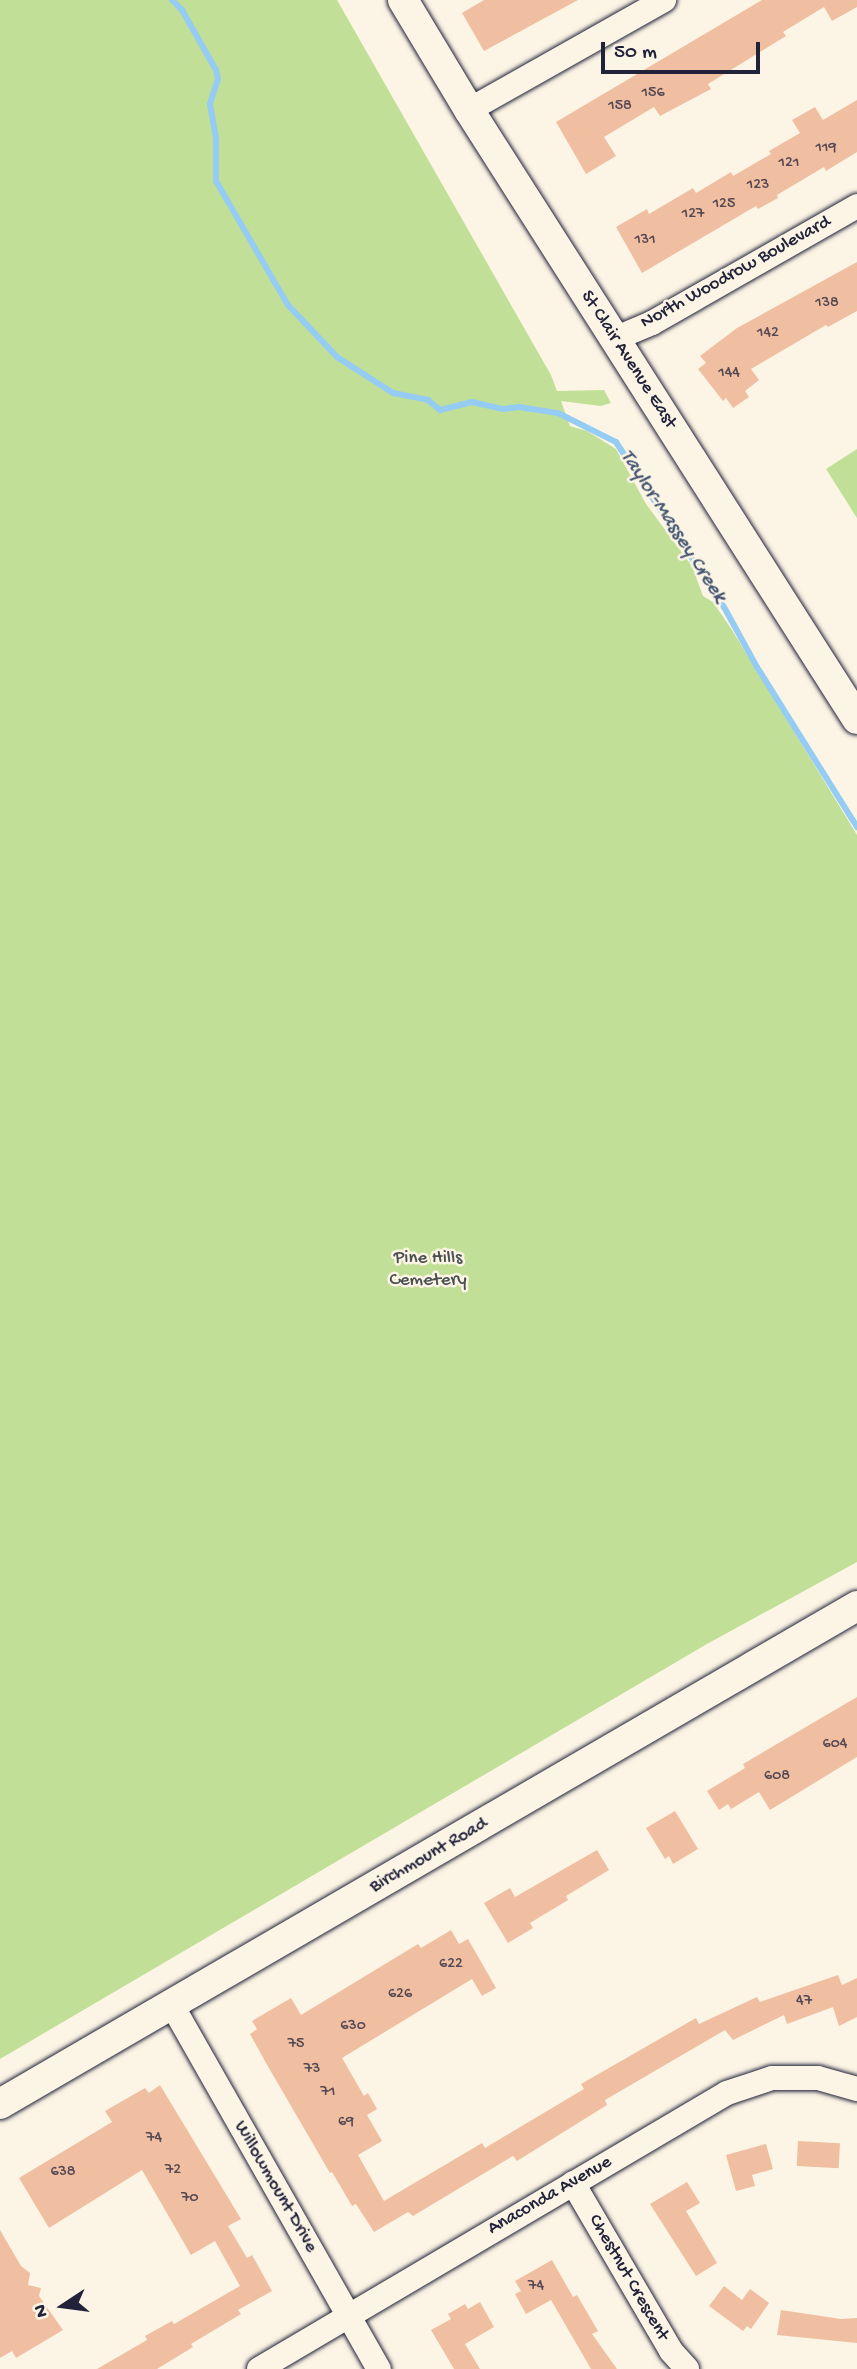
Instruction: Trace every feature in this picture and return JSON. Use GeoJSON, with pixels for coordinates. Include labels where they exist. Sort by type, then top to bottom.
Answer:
{"type":"FeatureCollection","features":[{"type":"Feature","properties":{"kind":"main road","name":"St Clair Avenue East"},"geometry":{"type":"LineString","coordinates":[[403,0],[469,110],[857,719]]}},
{"type":"Feature","properties":{"kind":"main road","name":"Birchmount Road"},"geometry":{"type":"LineString","coordinates":[[0,2105],[857,1606]]}},
{"type":"Feature","properties":{"kind":"street"},"geometry":{"type":"LineString","coordinates":[[469,110],[664,0]]}},
{"type":"Feature","properties":{"kind":"street","name":"North Woodrow Boulevard"},"geometry":{"type":"LineString","coordinates":[[614,339],[652,323],[857,206]]}},
{"type":"Feature","properties":{"kind":"street","name":"Willowmount Drive"},"geometry":{"type":"LineString","coordinates":[[172,2005],[379,2369]]}},
{"type":"Feature","properties":{"kind":"street","name":"Anaconda Avenue"},"geometry":{"type":"LineString","coordinates":[[259,2369],[727,2093],[772,2078],[818,2078],[857,2089]]}},
{"type":"Feature","properties":{"kind":"street","name":"Chestnut Crescent"},"geometry":{"type":"LineString","coordinates":[[573,2183],[671,2351],[687,2369]]}},
{"type":"Feature","properties":{"kind":"green space","name":"Pine Hills Cemetery"},"geometry":{"type":"Polygon","coordinates":[[[0,0],[337,0],[551,375],[557,391],[604,390],[611,403],[601,406],[561,401],[570,426],[587,431],[616,449],[646,504],[692,566],[703,596],[713,602],[732,630],[857,835],[857,1562],[707,1644],[0,2059],[0,0]]]}},
{"type":"Feature","properties":{"kind":"green space"},"geometry":{"type":"Polygon","coordinates":[[[857,449],[857,518],[826,469],[857,449]]]}},
{"type":"Feature","properties":{"kind":"building"},"geometry":{"type":"Polygon","coordinates":[[[484,0],[578,0],[484,51],[462,13],[484,0]]]}},
{"type":"Feature","properties":{"kind":"building"},"geometry":{"type":"Polygon","coordinates":[[[762,0],[857,0],[857,7],[832,21],[824,7],[783,32],[786,36],[708,84],[711,89],[660,116],[654,107],[604,137],[616,156],[586,174],[556,122],[762,0]]]}},
{"type":"Feature","properties":{"kind":"building"},"geometry":{"type":"Polygon","coordinates":[[[857,100],[857,152],[826,171],[824,167],[777,195],[778,198],[758,209],[756,206],[642,273],[616,227],[647,209],[649,214],[693,188],[696,193],[731,172],[733,176],[771,154],[769,151],[800,133],[792,120],[815,107],[823,120],[857,100]]]}},
{"type":"Feature","properties":{"kind":"building"},"geometry":{"type":"Polygon","coordinates":[[[857,262],[857,311],[828,327],[826,325],[751,369],[759,380],[745,391],[749,397],[733,408],[726,398],[723,401],[698,369],[706,363],[700,356],[737,328],[857,262]]]}},
{"type":"Feature","properties":{"kind":"building"},"geometry":{"type":"Polygon","coordinates":[[[857,1697],[857,1757],[770,1810],[759,1792],[731,1809],[728,1804],[719,1810],[707,1791],[745,1768],[743,1764],[857,1697]]]}},
{"type":"Feature","properties":{"kind":"building"},"geometry":{"type":"Polygon","coordinates":[[[675,1811],[698,1849],[673,1864],[669,1856],[665,1859],[646,1828],[675,1811]]]}},
{"type":"Feature","properties":{"kind":"building"},"geometry":{"type":"Polygon","coordinates":[[[597,1850],[609,1870],[566,1896],[568,1900],[530,1923],[533,1928],[508,1943],[484,1903],[510,1888],[515,1897],[597,1850]]]}},
{"type":"Feature","properties":{"kind":"building"},"geometry":{"type":"Polygon","coordinates":[[[451,1930],[459,1944],[468,1939],[496,1988],[482,1996],[472,1979],[342,2058],[364,2096],[368,2093],[377,2109],[367,2115],[382,2141],[358,2155],[384,2201],[482,2143],[485,2148],[584,2089],[581,2084],[696,2018],[699,2024],[757,1997],[760,2002],[838,1975],[842,1985],[857,1978],[857,2017],[839,2026],[833,2007],[787,2024],[784,2015],[733,2040],[725,2030],[605,2100],[607,2105],[517,2161],[513,2156],[413,2216],[408,2212],[374,2232],[356,2204],[352,2206],[332,2172],[330,2173],[266,2063],[250,2034],[257,2029],[252,2021],[291,1998],[301,2015],[418,1944],[421,1948],[451,1930]]]}},
{"type":"Feature","properties":{"kind":"building"},"geometry":{"type":"Polygon","coordinates":[[[160,2085],[241,2219],[228,2226],[247,2258],[252,2255],[272,2291],[238,2310],[241,2314],[191,2344],[193,2347],[157,2369],[97,2369],[147,2340],[145,2336],[172,2321],[174,2324],[240,2286],[215,2241],[191,2255],[142,2170],[49,2228],[19,2178],[112,2122],[105,2111],[145,2088],[149,2093],[160,2085]]]}},
{"type":"Feature","properties":{"kind":"building"},"geometry":{"type":"Polygon","coordinates":[[[798,2141],[840,2143],[839,2168],[797,2166],[798,2141]]]}},
{"type":"Feature","properties":{"kind":"building"},"geometry":{"type":"Polygon","coordinates":[[[766,2144],[773,2169],[752,2175],[755,2186],[736,2191],[726,2155],[766,2144]]]}},
{"type":"Feature","properties":{"kind":"building"},"geometry":{"type":"Polygon","coordinates":[[[687,2182],[700,2203],[686,2211],[717,2263],[696,2276],[650,2204],[687,2182]]]}},
{"type":"Feature","properties":{"kind":"building"},"geometry":{"type":"Polygon","coordinates":[[[0,2230],[21,2266],[30,2273],[28,2285],[41,2288],[39,2296],[63,2330],[16,2358],[12,2351],[0,2358],[0,2230]]]}},
{"type":"Feature","properties":{"kind":"building"},"geometry":{"type":"Polygon","coordinates":[[[552,2260],[573,2297],[577,2295],[598,2331],[592,2334],[617,2369],[591,2369],[551,2300],[526,2314],[515,2294],[521,2291],[515,2281],[552,2260]]]}},
{"type":"Feature","properties":{"kind":"building"},"geometry":{"type":"Polygon","coordinates":[[[724,2286],[742,2300],[750,2289],[769,2303],[751,2329],[747,2326],[743,2331],[709,2306],[724,2286]]]}},
{"type":"Feature","properties":{"kind":"building"},"geometry":{"type":"Polygon","coordinates":[[[480,2302],[494,2327],[465,2344],[480,2369],[454,2369],[431,2330],[451,2319],[448,2314],[465,2304],[468,2309],[480,2302]]]}},
{"type":"Feature","properties":{"kind":"building"},"geometry":{"type":"Polygon","coordinates":[[[781,2310],[841,2319],[857,2318],[857,2343],[777,2335],[781,2310]]]}},
{"type":"Feature","properties":{"kind":"waterway","name":"Taylor-Massey Creek"},"geometry":{"type":"LineString","coordinates":[[172,0],[182,10],[216,70],[218,79],[210,104],[216,138],[216,181],[288,305],[337,357],[393,393],[428,400],[440,410],[472,402],[503,409],[519,407],[558,413],[616,442],[724,607],[757,667],[857,827]]}}]}
